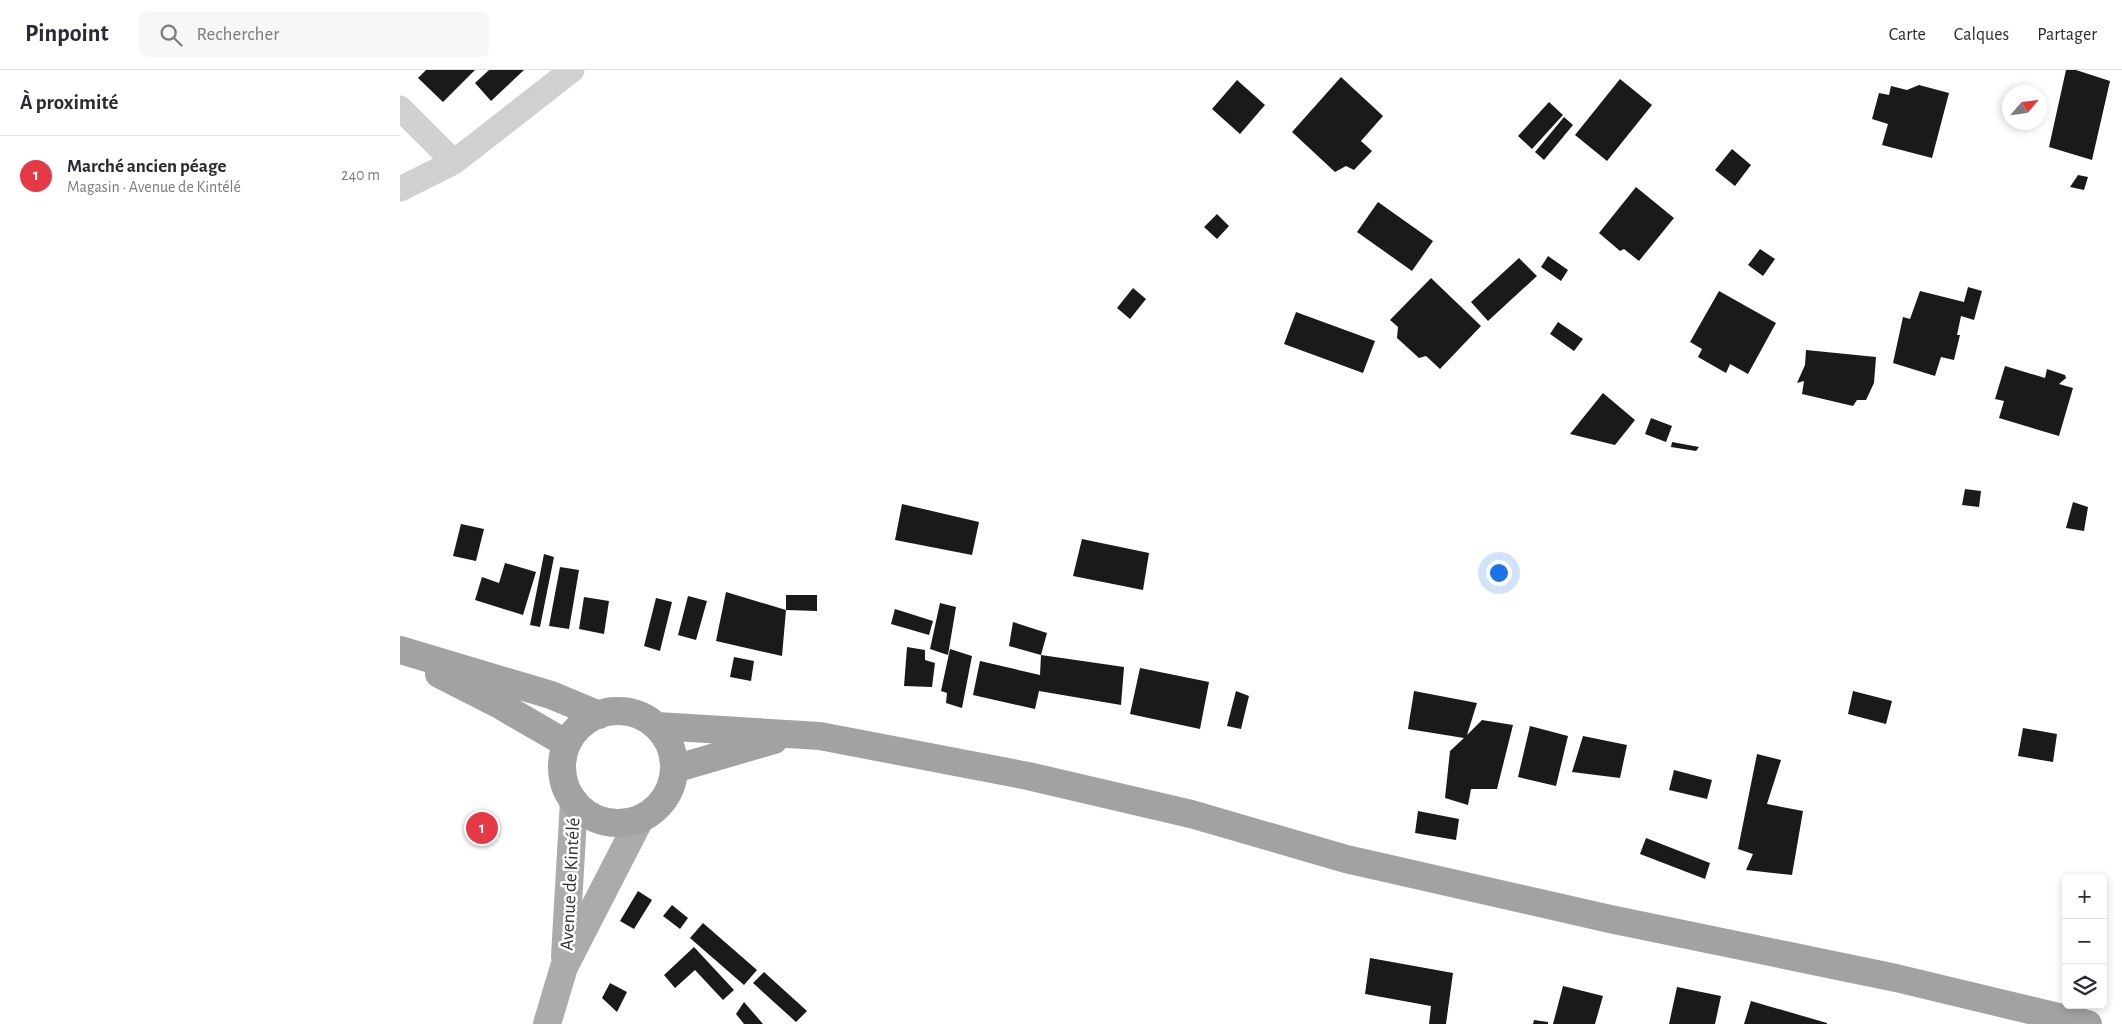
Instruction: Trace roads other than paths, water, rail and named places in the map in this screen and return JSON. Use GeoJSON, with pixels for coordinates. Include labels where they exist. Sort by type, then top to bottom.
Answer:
{"type":"FeatureCollection","features":[{"type":"Feature","properties":{"kind":"highway"},"geometry":{"type":"LineString","coordinates":[[400,651],[551,695],[600,714]]}},
{"type":"Feature","properties":{"kind":"highway"},"geometry":{"type":"LineString","coordinates":[[400,651],[567,744]]}},
{"type":"Feature","properties":{"kind":"highway"},"geometry":{"type":"LineString","coordinates":[[657,726],[669,746],[674,769],[671,784],[664,799],[653,811],[640,819],[626,823],[611,823],[597,819],[584,812],[566,788],[562,773],[563,758],[567,744],[575,732],[585,722],[600,714],[628,712],[657,726],[820,736],[1028,776],[1191,814],[1346,859],[1610,919],[1896,978],[2088,1024]]}},
{"type":"Feature","properties":{"kind":"highway"},"geometry":{"type":"LineString","coordinates":[[674,769],[794,735]]}},
{"type":"Feature","properties":{"kind":"main road","name":"Avenue de Kintélé"},"geometry":{"type":"LineString","coordinates":[[564,967],[574,801]]}},
{"type":"Feature","properties":{"kind":"main road","name":"Avenue de Kintélé"},"geometry":{"type":"LineString","coordinates":[[547,1024],[564,967],[640,819]]}},
{"type":"Feature","properties":{"kind":"street"},"geometry":{"type":"LineString","coordinates":[[400,189],[454,162],[572,70]]}},
{"type":"Feature","properties":{"kind":"street"},"geometry":{"type":"LineString","coordinates":[[400,108],[454,162]]}},
{"type":"Feature","properties":{"kind":"place","name":"Marché ancien péage"},"geometry":{"type":"Point","coordinates":[482,828]}}]}
